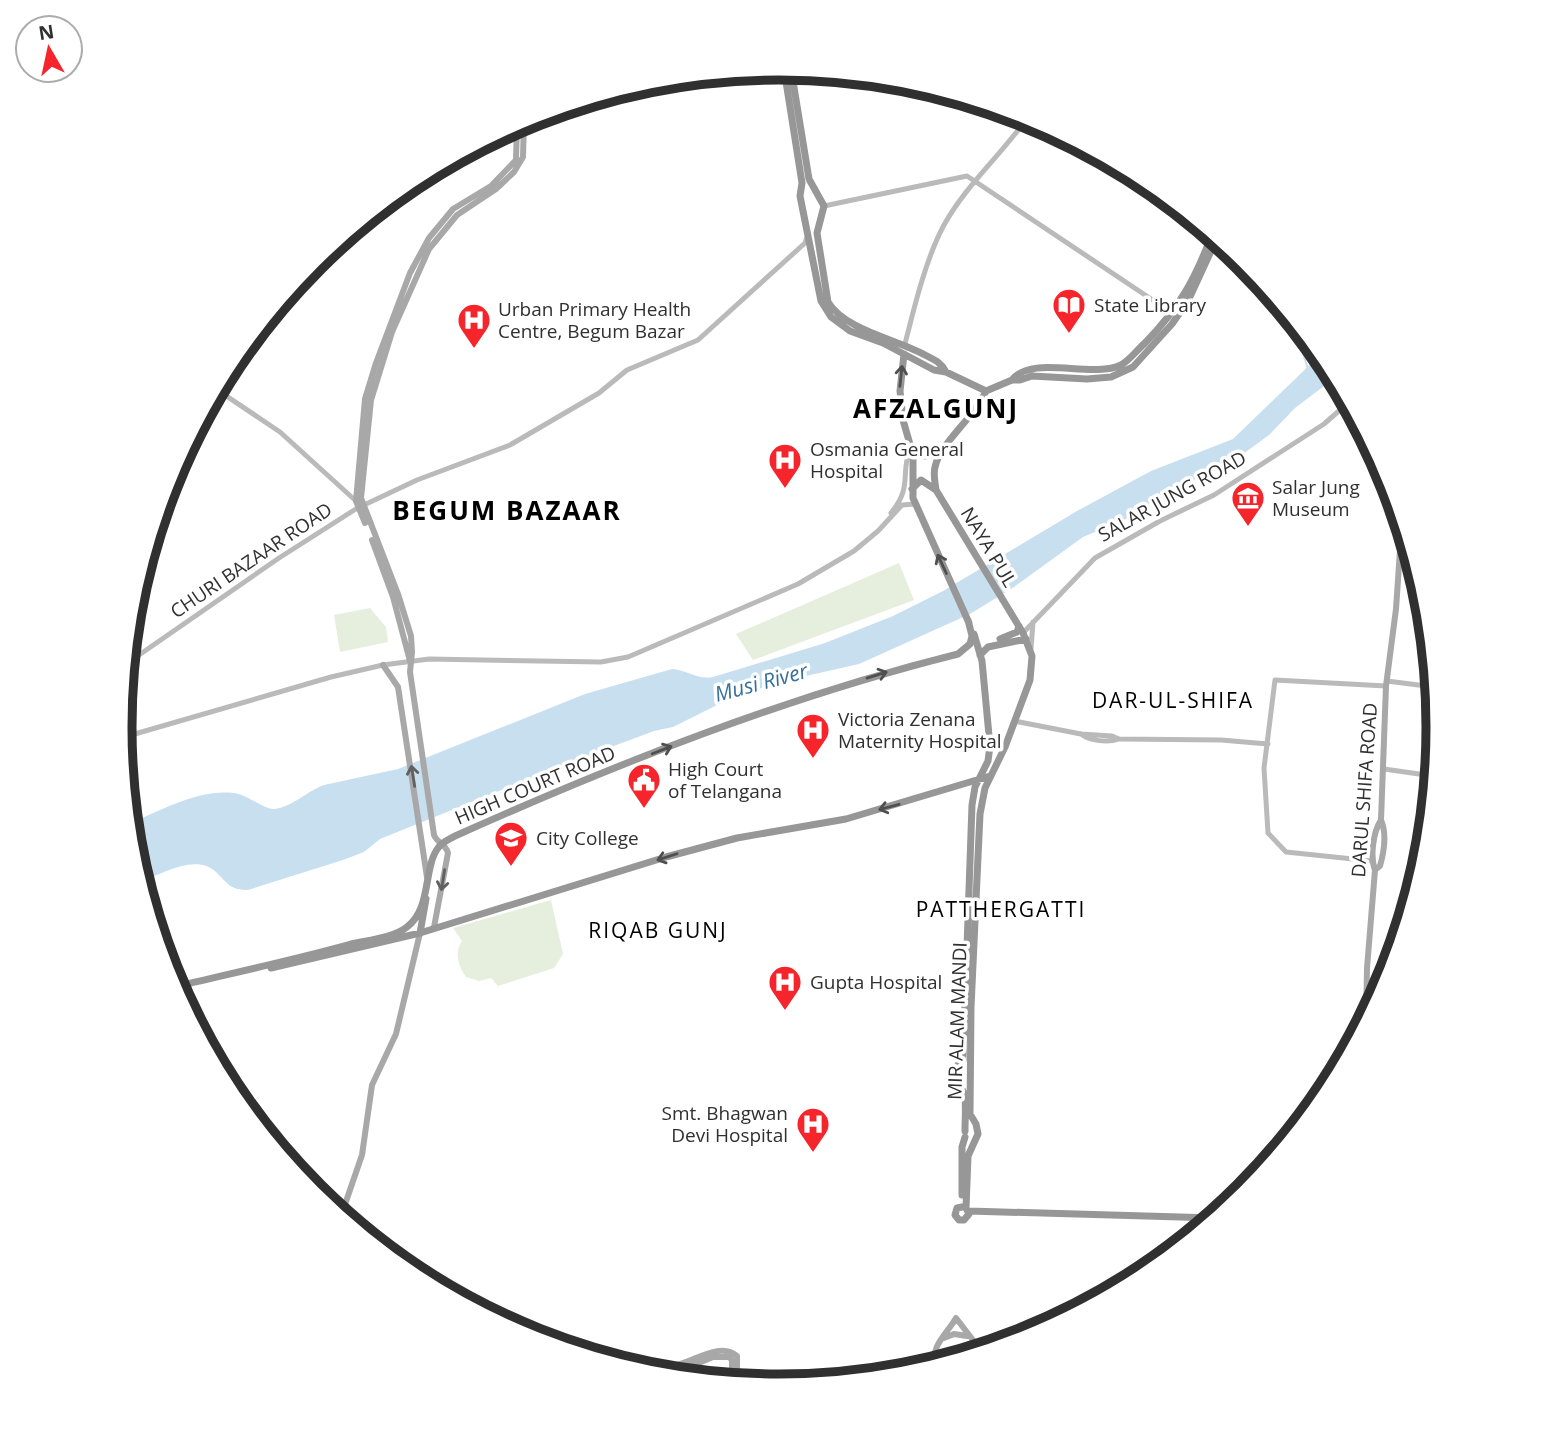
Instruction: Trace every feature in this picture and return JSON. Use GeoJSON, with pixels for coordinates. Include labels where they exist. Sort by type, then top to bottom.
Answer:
{"type":"FeatureCollection","features":[{"type":"Feature","properties":{"kind":"highway"},"geometry":{"type":"LineString","coordinates":[[786,80],[805,182],[824,206],[817,233],[828,302],[832,309],[847,321],[905,344],[942,363],[946,372]]}},
{"type":"Feature","properties":{"kind":"highway"},"geometry":{"type":"LineString","coordinates":[[792,81],[805,182],[800,197],[824,310],[850,331],[986,391]]}},
{"type":"Feature","properties":{"kind":"highway"},"geometry":{"type":"LineString","coordinates":[[936,490],[935,466],[940,453],[980,405],[986,391],[1012,380],[1032,376],[1080,374],[1109,369],[1127,361],[1184,297],[1208,243]]}},
{"type":"Feature","properties":{"kind":"highway"},"geometry":{"type":"LineString","coordinates":[[1080,374],[1111,377],[1133,367],[1172,324],[1188,301],[1213,248]]}},
{"type":"Feature","properties":{"kind":"highway"},"geometry":{"type":"LineString","coordinates":[[904,354],[900,376],[901,405],[912,445],[912,489],[915,506],[977,642],[990,747],[988,761],[976,783],[972,805],[967,1059],[955,1066],[954,1079],[965,1095],[967,1115],[962,1147],[965,1209],[1202,1218]]}},
{"type":"Feature","properties":{"kind":"highway"},"geometry":{"type":"LineString","coordinates":[[912,445],[925,456],[940,453]]}},
{"type":"Feature","properties":{"kind":"highway"},"geometry":{"type":"LineString","coordinates":[[912,489],[921,480],[936,490]]}},
{"type":"Feature","properties":{"kind":"highway","name":"NAYA PUL"},"geometry":{"type":"LineString","coordinates":[[936,490],[1031,649]]}},
{"type":"Feature","properties":{"kind":"highway","name":"HIGH COURT ROAD"},"geometry":{"type":"LineString","coordinates":[[186,986],[393,933],[407,927],[414,919],[426,891],[435,854],[441,844],[521,806],[719,729],[868,678],[958,654],[970,644],[972,636],[968,620]]}},
{"type":"Feature","properties":{"kind":"highway"},"geometry":{"type":"LineString","coordinates":[[977,642],[985,645],[1013,635],[1021,629]]}},
{"type":"Feature","properties":{"kind":"highway"},"geometry":{"type":"LineString","coordinates":[[980,655],[988,647],[1021,629]]}},
{"type":"Feature","properties":{"kind":"highway","name":"MIR ALAM MANDI"},"geometry":{"type":"LineString","coordinates":[[965,1209],[968,1156],[978,1134],[976,1124],[967,1115],[967,1059],[979,831],[985,788],[1005,747],[1030,680],[1031,649]]}},
{"type":"Feature","properties":{"kind":"highway"},"geometry":{"type":"LineString","coordinates":[[990,747],[995,752],[1005,747]]}},
{"type":"Feature","properties":{"kind":"highway"},"geometry":{"type":"LineString","coordinates":[[954,787],[976,783],[990,776]]}},
{"type":"Feature","properties":{"kind":"highway"},"geometry":{"type":"LineString","coordinates":[[954,787],[968,792],[972,805]]}},
{"type":"Feature","properties":{"kind":"highway","name":"HIGH COURT ROAD"},"geometry":{"type":"LineString","coordinates":[[186,986],[397,939],[678,853],[737,838],[846,819],[954,787]]}},
{"type":"Feature","properties":{"kind":"highway"},"geometry":{"type":"LineString","coordinates":[[420,933],[426,891]]}},
{"type":"Feature","properties":{"kind":"main road"},"geometry":{"type":"LineString","coordinates":[[434,927],[448,853],[434,835],[412,684],[411,636],[398,594],[360,505],[365,399],[380,352],[429,237],[453,209],[514,172],[523,157],[524,133]]}},
{"type":"Feature","properties":{"kind":"main road"},"geometry":{"type":"LineString","coordinates":[[501,181],[516,160],[517,136]]}},
{"type":"Feature","properties":{"kind":"main road","name":"DARUL SHIFA ROAD"},"geometry":{"type":"LineString","coordinates":[[1366,998],[1375,870],[1373,861],[1376,828],[1381,820],[1386,686],[1401,548]]}},
{"type":"Feature","properties":{"kind":"main road"},"geometry":{"type":"LineString","coordinates":[[383,665],[398,687],[403,713],[422,840],[426,891]]}},
{"type":"Feature","properties":{"kind":"main road"},"geometry":{"type":"LineString","coordinates":[[398,687],[412,684]]}},
{"type":"Feature","properties":{"kind":"main road"},"geometry":{"type":"LineString","coordinates":[[1375,870],[1382,860],[1384,830],[1381,820]]}},
{"type":"Feature","properties":{"kind":"main road"},"geometry":{"type":"LineString","coordinates":[[344,1207],[362,1155],[372,1086],[396,1034],[420,933]]}},
{"type":"Feature","properties":{"kind":"main road"},"geometry":{"type":"LineString","coordinates":[[397,939],[405,939],[412,944],[414,957]]}},
{"type":"Feature","properties":{"kind":"main road"},"geometry":{"type":"LineString","coordinates":[[1363,1005],[1367,970]]}},
{"type":"Feature","properties":{"kind":"main road"},"geometry":{"type":"LineString","coordinates":[[934,1355],[936,1345],[956,1318],[975,1343]]}},
{"type":"Feature","properties":{"kind":"main road"},"geometry":{"type":"LineString","coordinates":[[942,1339],[954,1334],[968,1337]]}},
{"type":"Feature","properties":{"kind":"main road"},"geometry":{"type":"LineString","coordinates":[[674,1365],[712,1352],[734,1353],[737,1373]]}},
{"type":"Feature","properties":{"kind":"main road"},"geometry":{"type":"LineString","coordinates":[[685,1367],[713,1357],[729,1357],[732,1360],[732,1373]]}},
{"type":"Feature","properties":{"kind":"street"},"geometry":{"type":"LineString","coordinates":[[905,344],[919,289],[944,225],[975,181],[1020,127]]}},
{"type":"Feature","properties":{"kind":"street"},"geometry":{"type":"LineString","coordinates":[[824,206],[899,192],[962,176],[975,181],[1172,313]]}},
{"type":"Feature","properties":{"kind":"street","name":"CHURI BAZAAR ROAD"},"geometry":{"type":"LineString","coordinates":[[136,657],[360,505],[510,444],[599,393],[627,370],[698,340],[805,243],[809,234]]}},
{"type":"Feature","properties":{"kind":"street"},"geometry":{"type":"LineString","coordinates":[[225,395],[280,432],[360,505]]}},
{"type":"Feature","properties":{"kind":"street","name":"SALAR JUNG ROAD"},"geometry":{"type":"LineString","coordinates":[[1021,629],[1033,622],[1095,558],[1160,521],[1214,495],[1324,424],[1341,409]]}},
{"type":"Feature","properties":{"kind":"street"},"geometry":{"type":"LineString","coordinates":[[873,534],[902,497],[912,445]]}},
{"type":"Feature","properties":{"kind":"street"},"geometry":{"type":"LineString","coordinates":[[132,735],[331,677],[383,665],[436,659],[617,661],[663,644],[798,584],[836,563],[873,534],[902,505],[915,506]]}},
{"type":"Feature","properties":{"kind":"street"},"geometry":{"type":"LineString","coordinates":[[1031,649],[1033,622]]}},
{"type":"Feature","properties":{"kind":"street"},"geometry":{"type":"LineString","coordinates":[[1373,861],[1286,852],[1271,839],[1264,793],[1264,768],[1275,680],[1386,686],[1387,681],[1425,686]]}},
{"type":"Feature","properties":{"kind":"street"},"geometry":{"type":"LineString","coordinates":[[1014,721],[1112,741],[1221,740],[1268,744]]}},
{"type":"Feature","properties":{"kind":"street"},"geometry":{"type":"LineString","coordinates":[[1384,769],[1424,775]]}},
{"type":"Feature","properties":{"kind":"green space"},"geometry":{"type":"Polygon","coordinates":[[[899,563],[914,600],[753,660],[736,634],[899,563]]]}},
{"type":"Feature","properties":{"kind":"green space"},"geometry":{"type":"Polygon","coordinates":[[[370,608],[386,627],[388,642],[340,652],[334,615],[370,608]]]}},
{"type":"Feature","properties":{"kind":"green space"},"geometry":{"type":"Polygon","coordinates":[[[551,900],[563,954],[554,968],[498,986],[491,978],[479,981],[466,977],[458,959],[462,941],[453,928],[551,900]]]}},
{"type":"Feature","properties":{"kind":"water","name":"Musi River"},"geometry":{"type":"Polygon","coordinates":[[[1313,362],[1327,384],[1295,408],[1269,435],[1228,465],[1170,490],[1126,519],[1083,537],[1014,587],[970,614],[859,664],[779,682],[725,701],[673,727],[654,731],[571,762],[380,839],[364,852],[248,890],[234,888],[209,867],[200,864],[179,867],[150,878],[139,820],[180,802],[207,794],[234,793],[270,809],[281,808],[324,785],[398,769],[585,694],[672,669],[702,677],[713,677],[825,643],[893,616],[943,591],[1077,511],[1151,471],[1233,439],[1313,362]]]}},
{"type":"Feature","properties":{"kind":"waterway"},"geometry":{"type":"LineString","coordinates":[[1300,346],[1308,369]]}},
{"type":"Feature","properties":{"kind":"place","name":"State Library"},"geometry":{"type":"Point","coordinates":[1069,335]}},
{"type":"Feature","properties":{"kind":"place","name":"Urban Primary Health Centre, Begum Bazar"},"geometry":{"type":"Point","coordinates":[474,350]}},
{"type":"Feature","properties":{"kind":"place","name":"Osmania General Hospital"},"geometry":{"type":"Point","coordinates":[785,490]}},
{"type":"Feature","properties":{"kind":"place","name":"Salar Jung Museum"},"geometry":{"type":"Point","coordinates":[1248,528]}},
{"type":"Feature","properties":{"kind":"place","name":"Victoria Zenana Maternity Hospital"},"geometry":{"type":"Point","coordinates":[813,760]}},
{"type":"Feature","properties":{"kind":"place","name":"High Court of Telangana"},"geometry":{"type":"Point","coordinates":[644,810]}},
{"type":"Feature","properties":{"kind":"place","name":"City College"},"geometry":{"type":"Point","coordinates":[511,868]}},
{"type":"Feature","properties":{"kind":"place","name":"Gupta Hospital"},"geometry":{"type":"Point","coordinates":[785,1012]}},
{"type":"Feature","properties":{"kind":"place","name":"Smt. Bhagwan Devi Hospital"},"geometry":{"type":"Point","coordinates":[813,1154]}},
{"type":"Feature","properties":{"kind":"district","name":"AFZALGUNJ"},"geometry":{"type":"Point","coordinates":[936,408]}},
{"type":"Feature","properties":{"kind":"district","name":"BEGUM BAZAAR"},"geometry":{"type":"Point","coordinates":[507,510]}},
{"type":"Feature","properties":{"kind":"district","name":"DAR-UL-SHIFA"},"geometry":{"type":"Point","coordinates":[1173,700]}},
{"type":"Feature","properties":{"kind":"district","name":"PATTHERGATTI"},"geometry":{"type":"Point","coordinates":[1001,909]}},
{"type":"Feature","properties":{"kind":"district","name":"RIQAB GUNJ"},"geometry":{"type":"Point","coordinates":[658,930]}}]}
